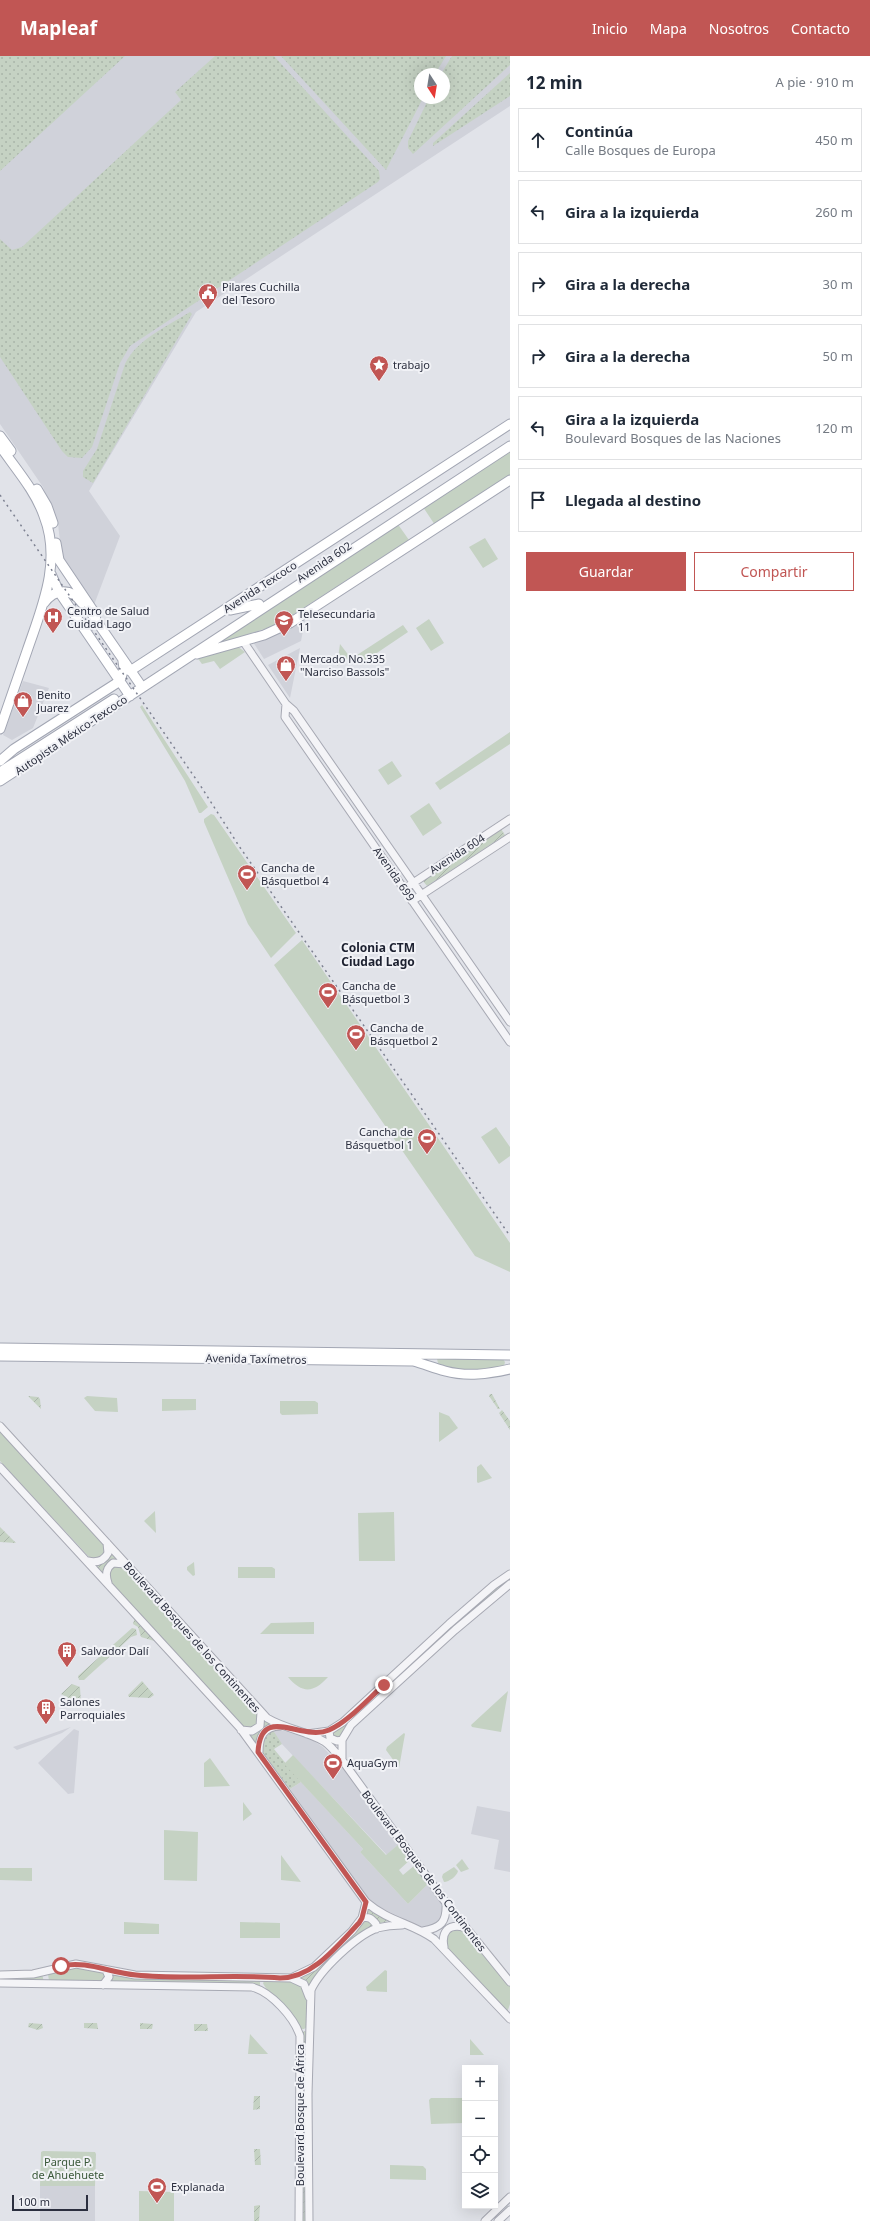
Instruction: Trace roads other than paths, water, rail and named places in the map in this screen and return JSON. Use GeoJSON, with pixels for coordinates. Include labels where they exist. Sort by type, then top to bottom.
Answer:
{"type":"FeatureCollection","features":[{"type":"Feature","properties":{"kind":"main road","name":"Avenida Texcoco"},"geometry":{"type":"LineString","coordinates":[[130,671],[509,426]]}},
{"type":"Feature","properties":{"kind":"main road"},"geometry":{"type":"LineString","coordinates":[[0,436],[44,500],[54,527],[58,557],[94,612],[96,620]]}},
{"type":"Feature","properties":{"kind":"main road","name":"Avenida 602"},"geometry":{"type":"LineString","coordinates":[[140,685],[260,604],[510,440]]}},
{"type":"Feature","properties":{"kind":"main road"},"geometry":{"type":"LineString","coordinates":[[0,446],[42,510],[50,537],[51,572],[43,605],[0,729]]}},
{"type":"Feature","properties":{"kind":"main road","name":"Avenida 602"},"geometry":{"type":"LineString","coordinates":[[140,685],[189,656],[510,446]]}},
{"type":"Feature","properties":{"kind":"main road","name":"Avenida 602"},"geometry":{"type":"LineString","coordinates":[[189,656],[277,630],[312,610],[510,480]]}},
{"type":"Feature","properties":{"kind":"main road"},"geometry":{"type":"LineString","coordinates":[[51,572],[58,592],[128,693]]}},
{"type":"Feature","properties":{"kind":"main road"},"geometry":{"type":"LineString","coordinates":[[43,605],[50,596],[58,592],[75,594],[96,620],[140,685]]}},
{"type":"Feature","properties":{"kind":"main road"},"geometry":{"type":"LineString","coordinates":[[223,612],[260,604]]}},
{"type":"Feature","properties":{"kind":"main road"},"geometry":{"type":"LineString","coordinates":[[1,757],[120,681],[124,668],[123,661]]}},
{"type":"Feature","properties":{"kind":"main road","name":"Autopista México-Texcoco"},"geometry":{"type":"LineString","coordinates":[[0,781],[140,685]]}},
{"type":"Feature","properties":{"kind":"main road","name":"Autopista México-Texcoco"},"geometry":{"type":"LineString","coordinates":[[0,772],[128,693]]}},
{"type":"Feature","properties":{"kind":"main road"},"geometry":{"type":"LineString","coordinates":[[64,732],[68,715]]}},
{"type":"Feature","properties":{"kind":"main road","name":"Avenida Taxímetros"},"geometry":{"type":"LineString","coordinates":[[0,1348],[128,1354],[358,1360],[506,1355]]}},
{"type":"Feature","properties":{"kind":"main road","name":"Avenida Taxímetros"},"geometry":{"type":"LineString","coordinates":[[0,1356],[128,1354]]}},
{"type":"Feature","properties":{"kind":"main road"},"geometry":{"type":"LineString","coordinates":[[506,1355],[508,1363],[506,1370]]}},
{"type":"Feature","properties":{"kind":"main road","name":"Avenida Taxímetros"},"geometry":{"type":"LineString","coordinates":[[422,1359],[447,1372],[470,1375],[506,1370]]}},
{"type":"Feature","properties":{"kind":"street","name":"Avenida 699"},"geometry":{"type":"LineString","coordinates":[[243,641],[286,704],[294,711],[510,1022]]}},
{"type":"Feature","properties":{"kind":"street","name":"Avenida 699"},"geometry":{"type":"LineString","coordinates":[[286,704],[285,717],[510,1042]]}},
{"type":"Feature","properties":{"kind":"street","name":"Avenida 604"},"geometry":{"type":"LineString","coordinates":[[404,888],[510,819]]}},
{"type":"Feature","properties":{"kind":"street","name":"Avenida 604"},"geometry":{"type":"LineString","coordinates":[[412,901],[510,837]]}},
{"type":"Feature","properties":{"kind":"street","name":"Boulevard Bosques de los Continentes"},"geometry":{"type":"LineString","coordinates":[[0,1426],[267,1718],[280,1726],[307,1734],[326,1743],[342,1760],[463,1927],[510,1982]]}},
{"type":"Feature","properties":{"kind":"street"},"geometry":{"type":"LineString","coordinates":[[0,1467],[88,1561],[241,1730],[366,1902],[377,1912],[406,1926],[423,1931],[444,1947],[510,2019]]}},
{"type":"Feature","properties":{"kind":"street"},"geometry":{"type":"LineString","coordinates":[[88,1561],[95,1562],[103,1559],[108,1553],[107,1543]]}},
{"type":"Feature","properties":{"kind":"street"},"geometry":{"type":"LineString","coordinates":[[109,1585],[106,1573],[109,1566],[113,1563],[125,1564]]}},
{"type":"Feature","properties":{"kind":"street"},"geometry":{"type":"LineString","coordinates":[[307,1734],[329,1731],[349,1716],[489,1590],[510,1574]]}},
{"type":"Feature","properties":{"kind":"street"},"geometry":{"type":"LineString","coordinates":[[342,1760],[342,1740],[351,1725],[455,1630],[510,1584]]}},
{"type":"Feature","properties":{"kind":"street"},"geometry":{"type":"LineString","coordinates":[[241,1730],[252,1730],[260,1726],[262,1721],[261,1712]]}},
{"type":"Feature","properties":{"kind":"street"},"geometry":{"type":"LineString","coordinates":[[258,1752],[262,1734],[267,1729],[280,1726]]}},
{"type":"Feature","properties":{"kind":"street"},"geometry":{"type":"LineString","coordinates":[[329,1731],[330,1738],[335,1741],[342,1740]]}},
{"type":"Feature","properties":{"kind":"street"},"geometry":{"type":"LineString","coordinates":[[291,1978],[314,1967],[362,1918],[366,1902]]}},
{"type":"Feature","properties":{"kind":"street"},"geometry":{"type":"LineString","coordinates":[[423,1931],[434,1929],[444,1920],[447,1914],[446,1903]]}},
{"type":"Feature","properties":{"kind":"street"},"geometry":{"type":"LineString","coordinates":[[362,1918],[368,1917],[372,1919],[376,1924],[376,1929]]}},
{"type":"Feature","properties":{"kind":"street"},"geometry":{"type":"LineString","coordinates":[[310,1999],[311,1990],[319,1976],[361,1937],[376,1929],[387,1926],[406,1926]]}},
{"type":"Feature","properties":{"kind":"street"},"geometry":{"type":"LineString","coordinates":[[444,1947],[442,1940],[446,1930],[451,1926],[463,1927]]}},
{"type":"Feature","properties":{"kind":"street"},"geometry":{"type":"LineString","coordinates":[[0,1974],[33,1974],[76,1964],[134,1975],[161,1977],[291,1978],[304,1984],[308,1990],[310,1999]]}},
{"type":"Feature","properties":{"kind":"street"},"geometry":{"type":"LineString","coordinates":[[51,1969],[46,1973],[45,1978],[48,1982],[55,1984]]}},
{"type":"Feature","properties":{"kind":"street"},"geometry":{"type":"LineString","coordinates":[[103,1985],[109,1977],[106,1970]]}},
{"type":"Feature","properties":{"kind":"street"},"geometry":{"type":"LineString","coordinates":[[266,1992],[260,1984],[262,1980],[268,1977]]}},
{"type":"Feature","properties":{"kind":"street"},"geometry":{"type":"LineString","coordinates":[[0,1983],[248,1987],[266,1992]]}},
{"type":"Feature","properties":{"kind":"street","name":"Boulevard Bosque de África"},"geometry":{"type":"LineString","coordinates":[[266,1992],[298,2030],[301,2052],[299,2221]]}},
{"type":"Feature","properties":{"kind":"street","name":"Boulevard Bosque de África"},"geometry":{"type":"LineString","coordinates":[[309,2221],[308,2094],[310,1999]]}},
{"type":"Feature","properties":{"kind":"street"},"geometry":{"type":"LineString","coordinates":[[298,2030],[310,2030]]}},
{"type":"Feature","properties":{"kind":"street"},"geometry":{"type":"LineString","coordinates":[[485,2221],[510,2197]]}},
{"type":"Feature","properties":{"kind":"street"},"geometry":{"type":"LineString","coordinates":[[498,2221],[510,2210]]}},
{"type":"Feature","properties":{"kind":"railway"},"geometry":{"type":"LineString","coordinates":[[0,495],[200,785],[239,846],[510,1236]]}},
{"type":"Feature","properties":{"kind":"place","name":"Pilares Cuchilla del Tesoro"},"geometry":{"type":"Point","coordinates":[208,310]}},
{"type":"Feature","properties":{"kind":"place","name":"trabajo"},"geometry":{"type":"Point","coordinates":[379,382]}},
{"type":"Feature","properties":{"kind":"place","name":"Centro de Salud Cuidad Lago"},"geometry":{"type":"Point","coordinates":[53,634]}},
{"type":"Feature","properties":{"kind":"place","name":"Telesecundaria 11"},"geometry":{"type":"Point","coordinates":[284,637]}},
{"type":"Feature","properties":{"kind":"place","name":"Mercado No.335 \"Narciso Bassols\""},"geometry":{"type":"Point","coordinates":[286,682]}},
{"type":"Feature","properties":{"kind":"place","name":"Benito Juarez"},"geometry":{"type":"Point","coordinates":[23,718]}},
{"type":"Feature","properties":{"kind":"place","name":"Cancha de Básquetbol 4"},"geometry":{"type":"Point","coordinates":[247,891]}},
{"type":"Feature","properties":{"kind":"place","name":"Cancha de Básquetbol 3"},"geometry":{"type":"Point","coordinates":[328,1009]}},
{"type":"Feature","properties":{"kind":"place","name":"Cancha de Básquetbol 2"},"geometry":{"type":"Point","coordinates":[356,1051]}},
{"type":"Feature","properties":{"kind":"place","name":"Cancha de Básquetbol 1"},"geometry":{"type":"Point","coordinates":[427,1155]}},
{"type":"Feature","properties":{"kind":"place","name":"Salvador Dalí"},"geometry":{"type":"Point","coordinates":[67,1668]}},
{"type":"Feature","properties":{"kind":"place","name":"Salones Parroquiales"},"geometry":{"type":"Point","coordinates":[46,1725]}},
{"type":"Feature","properties":{"kind":"place","name":"AquaGym"},"geometry":{"type":"Point","coordinates":[333,1780]}},
{"type":"Feature","properties":{"kind":"place","name":"Explanada"},"geometry":{"type":"Point","coordinates":[157,2204]}},
{"type":"Feature","properties":{"kind":"district","name":"Colonia CTM Ciudad Lago"},"geometry":{"type":"Point","coordinates":[378,955]}},
{"type":"Feature","properties":{"kind":"park label","name":"Parque P. de Ahuehuete"},"geometry":{"type":"Point","coordinates":[68,2168]}}]}
